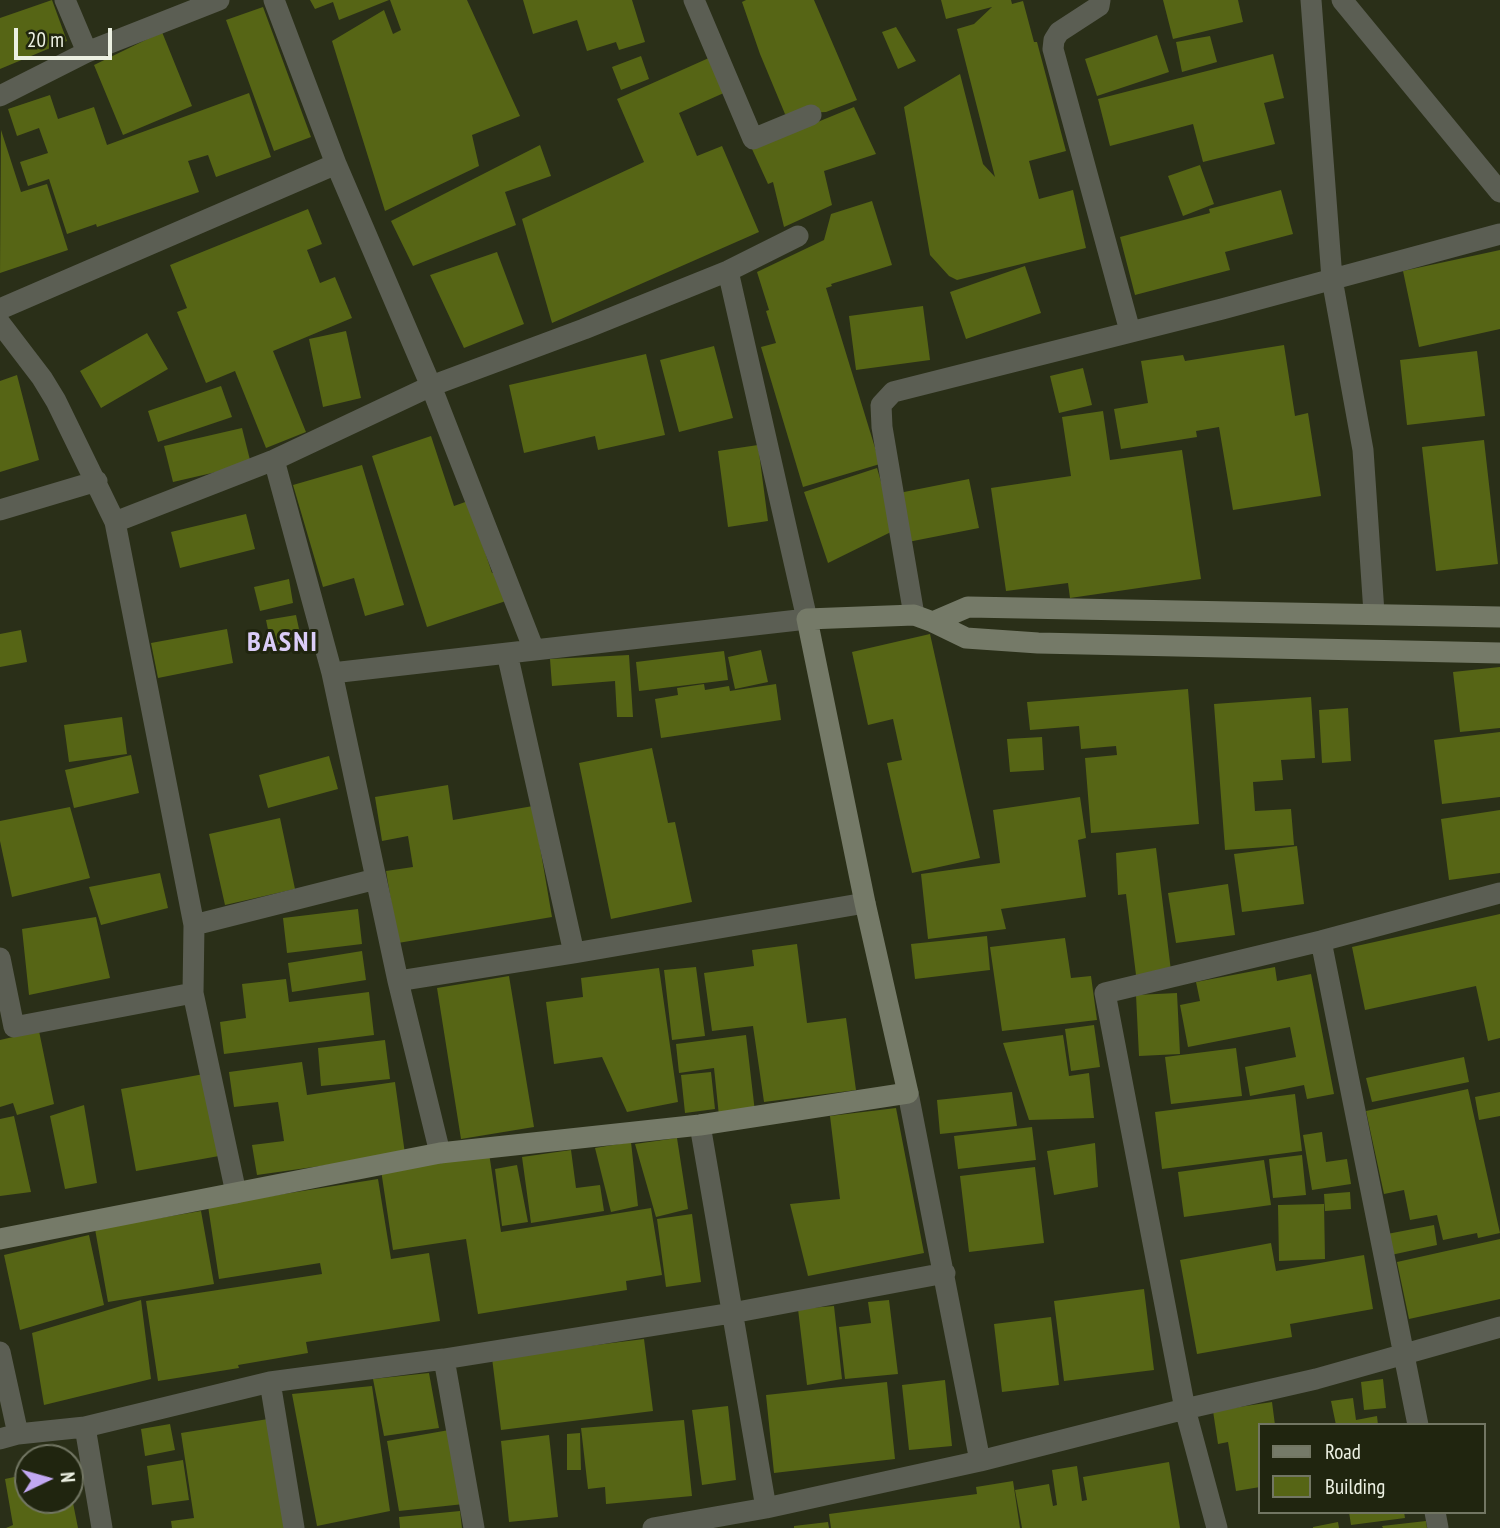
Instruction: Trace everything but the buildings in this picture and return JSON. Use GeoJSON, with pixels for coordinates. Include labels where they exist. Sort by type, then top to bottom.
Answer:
{"type":"FeatureCollection","features":[{"type":"Feature","properties":{"kind":"street"},"geometry":{"type":"LineString","coordinates":[[65,0],[87,52]]}},
{"type":"Feature","properties":{"kind":"street"},"geometry":{"type":"LineString","coordinates":[[0,96],[87,52],[219,0]]}},
{"type":"Feature","properties":{"kind":"street"},"geometry":{"type":"LineString","coordinates":[[274,0],[336,164],[431,386],[534,650]]}},
{"type":"Feature","properties":{"kind":"street"},"geometry":{"type":"LineString","coordinates":[[1100,0],[1099,6],[1059,32],[1053,49],[1130,331]]}},
{"type":"Feature","properties":{"kind":"street"},"geometry":{"type":"LineString","coordinates":[[1311,0],[1332,279],[1363,450],[1374,613]]}},
{"type":"Feature","properties":{"kind":"street"},"geometry":{"type":"LineString","coordinates":[[1342,0],[1500,192]]}},
{"type":"Feature","properties":{"kind":"street"},"geometry":{"type":"LineString","coordinates":[[703,3],[753,139],[811,115]]}},
{"type":"Feature","properties":{"kind":"street"},"geometry":{"type":"LineString","coordinates":[[0,309],[336,164]]}},
{"type":"Feature","properties":{"kind":"street"},"geometry":{"type":"LineString","coordinates":[[924,619],[882,427],[881,405],[893,392],[1500,234]]}},
{"type":"Feature","properties":{"kind":"street"},"geometry":{"type":"LineString","coordinates":[[115,522],[274,460],[431,386],[728,271],[798,236]]}},
{"type":"Feature","properties":{"kind":"street"},"geometry":{"type":"LineString","coordinates":[[728,271],[807,619],[865,903],[908,1093],[981,1461]]}},
{"type":"Feature","properties":{"kind":"street"},"geometry":{"type":"LineString","coordinates":[[0,323],[49,389],[97,481],[115,522],[194,925],[192,993],[236,1194]]}},
{"type":"Feature","properties":{"kind":"street"},"geometry":{"type":"LineString","coordinates":[[274,460],[332,673],[398,981],[440,1153]]}},
{"type":"Feature","properties":{"kind":"street"},"geometry":{"type":"LineString","coordinates":[[0,510],[97,481]]}},
{"type":"Feature","properties":{"kind":"street"},"geometry":{"type":"LineString","coordinates":[[332,673],[807,619],[924,619],[968,607],[1500,617]]}},
{"type":"Feature","properties":{"kind":"street"},"geometry":{"type":"LineString","coordinates":[[924,619],[966,638],[1038,643],[1500,653]]}},
{"type":"Feature","properties":{"kind":"street"},"geometry":{"type":"LineString","coordinates":[[508,653],[574,953]]}},
{"type":"Feature","properties":{"kind":"street"},"geometry":{"type":"LineString","coordinates":[[194,925],[376,879]]}},
{"type":"Feature","properties":{"kind":"street"},"geometry":{"type":"LineString","coordinates":[[1217,1528],[1185,1409],[1105,993],[1321,941],[1500,893]]}},
{"type":"Feature","properties":{"kind":"street"},"geometry":{"type":"LineString","coordinates":[[398,981],[865,903]]}},
{"type":"Feature","properties":{"kind":"street"},"geometry":{"type":"LineString","coordinates":[[1321,941],[1418,1423]]}},
{"type":"Feature","properties":{"kind":"street"},"geometry":{"type":"LineString","coordinates":[[0,958],[7,1028],[192,993]]}},
{"type":"Feature","properties":{"kind":"street"},"geometry":{"type":"LineString","coordinates":[[0,1239],[440,1153],[700,1125],[908,1093]]}},
{"type":"Feature","properties":{"kind":"street"},"geometry":{"type":"LineString","coordinates":[[700,1125],[766,1508]]}},
{"type":"Feature","properties":{"kind":"street"},"geometry":{"type":"LineString","coordinates":[[0,1352],[9,1436],[85,1427],[270,1382],[444,1359],[732,1313],[945,1272]]}},
{"type":"Feature","properties":{"kind":"street"},"geometry":{"type":"LineString","coordinates":[[653,1528],[766,1508],[981,1461],[1316,1379],[1500,1327]]}},
{"type":"Feature","properties":{"kind":"street"},"geometry":{"type":"LineString","coordinates":[[444,1359],[474,1528]]}},
{"type":"Feature","properties":{"kind":"street"},"geometry":{"type":"LineString","coordinates":[[270,1382],[294,1528]]}},
{"type":"Feature","properties":{"kind":"street"},"geometry":{"type":"LineString","coordinates":[[85,1427],[102,1528]]}},
{"type":"Feature","properties":{"kind":"district","name":"BASNI"},"geometry":{"type":"Point","coordinates":[283,643]}}]}
